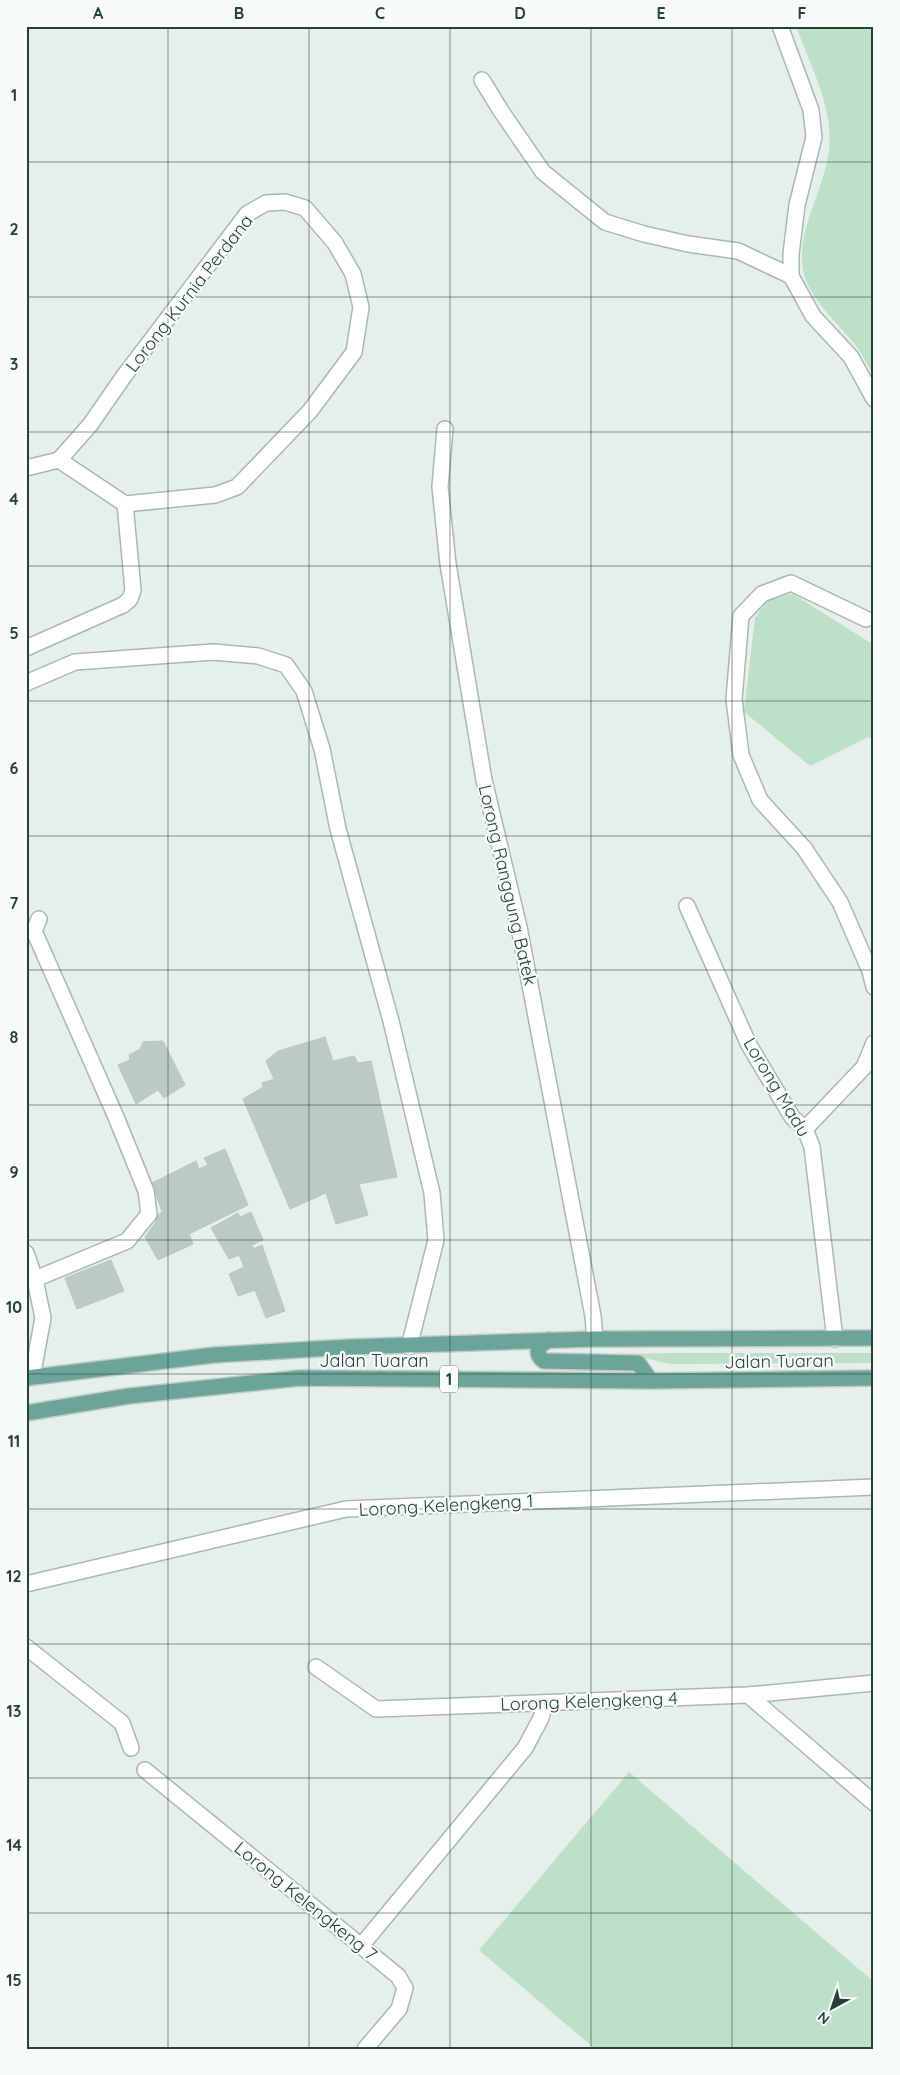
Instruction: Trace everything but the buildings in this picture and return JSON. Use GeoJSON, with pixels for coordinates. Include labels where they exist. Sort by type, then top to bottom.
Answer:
{"type":"FeatureCollection","features":[{"type":"Feature","properties":{"kind":"main road","name":"Jalan Tuaran"},"geometry":{"type":"LineString","coordinates":[[29,1378],[214,1355],[349,1347],[408,1347],[595,1339],[874,1338]]}},
{"type":"Feature","properties":{"kind":"main road"},"geometry":{"type":"LineString","coordinates":[[549,1340],[539,1346],[537,1351],[539,1358],[544,1361],[638,1363],[650,1381]]}},
{"type":"Feature","properties":{"kind":"main road","name":"Jalan Tuaran"},"geometry":{"type":"LineString","coordinates":[[26,1413],[129,1396],[300,1378],[650,1381],[874,1378]]}},
{"type":"Feature","properties":{"kind":"street"},"geometry":{"type":"LineString","coordinates":[[780,26],[811,110],[814,137],[797,205],[791,254],[791,276],[814,316],[851,357],[874,399]]}},
{"type":"Feature","properties":{"kind":"street"},"geometry":{"type":"LineString","coordinates":[[482,80],[543,172],[606,222],[644,234],[688,244],[738,252],[791,276]]}},
{"type":"Feature","properties":{"kind":"street","name":"Lorong Kurnia Perdana"},"geometry":{"type":"LineString","coordinates":[[59,460],[90,425],[124,376],[247,214],[266,203],[285,202],[305,208],[335,243],[353,274],[361,307],[354,352],[310,412],[237,486],[215,495],[125,504]]}},
{"type":"Feature","properties":{"kind":"street","name":"Lorong Ranggung Batek"},"geometry":{"type":"LineString","coordinates":[[445,429],[440,487],[448,564],[484,780],[528,973],[593,1316],[595,1339]]}},
{"type":"Feature","properties":{"kind":"street"},"geometry":{"type":"LineString","coordinates":[[26,468],[59,460],[125,504],[133,590],[130,600],[123,605],[26,648]]}},
{"type":"Feature","properties":{"kind":"street"},"geometry":{"type":"LineString","coordinates":[[866,619],[791,583],[762,594],[741,616],[734,699],[741,755],[760,800],[804,848],[840,902],[870,971],[874,987]]}},
{"type":"Feature","properties":{"kind":"street"},"geometry":{"type":"LineString","coordinates":[[26,683],[75,662],[213,652],[258,656],[286,666],[304,691],[322,749],[338,829],[391,1021],[432,1193],[436,1240],[408,1347]]}},
{"type":"Feature","properties":{"kind":"street","name":"Lorong Madu"},"geometry":{"type":"LineString","coordinates":[[687,906],[749,1045],[792,1117],[805,1129],[812,1147],[835,1339]]}},
{"type":"Feature","properties":{"kind":"street"},"geometry":{"type":"LineString","coordinates":[[35,1279],[127,1240],[149,1214],[146,1191],[123,1133],[34,931],[39,919]]}},
{"type":"Feature","properties":{"kind":"street"},"geometry":{"type":"LineString","coordinates":[[805,1129],[864,1067],[874,1043]]}},
{"type":"Feature","properties":{"kind":"street"},"geometry":{"type":"LineString","coordinates":[[26,1253],[35,1279],[43,1318],[29,1378]]}},
{"type":"Feature","properties":{"kind":"street","name":"Lorong Kelengkeng 1"},"geometry":{"type":"LineString","coordinates":[[26,1584],[346,1509],[874,1487]]}},
{"type":"Feature","properties":{"kind":"street"},"geometry":{"type":"LineString","coordinates":[[26,1646],[122,1723],[131,1748]]}},
{"type":"Feature","properties":{"kind":"street","name":"Lorong Kelengkeng 4"},"geometry":{"type":"LineString","coordinates":[[316,1667],[376,1709],[748,1695],[874,1683]]}},
{"type":"Feature","properties":{"kind":"street"},"geometry":{"type":"LineString","coordinates":[[748,1695],[874,1803]]}},
{"type":"Feature","properties":{"kind":"street"},"geometry":{"type":"LineString","coordinates":[[361,1946],[525,1748],[541,1718],[545,1703]]}},
{"type":"Feature","properties":{"kind":"street","name":"Lorong Kelengkeng 7"},"geometry":{"type":"LineString","coordinates":[[145,1770],[398,1976],[405,1988],[399,2009],[365,2049]]}},
{"type":"Feature","properties":{"kind":"green space"},"geometry":{"type":"Polygon","coordinates":[[[796,26],[874,26],[874,377],[859,350],[816,298],[804,274],[802,247],[827,164],[830,134],[820,87],[796,26]]]}},
{"type":"Feature","properties":{"kind":"green space"},"geometry":{"type":"Polygon","coordinates":[[[793,594],[874,645],[874,741],[868,737],[810,766],[744,712],[755,618],[769,598],[793,594]]]}},
{"type":"Feature","properties":{"kind":"green space"},"geometry":{"type":"Polygon","coordinates":[[[874,1353],[874,1363],[670,1364],[644,1358],[556,1355],[874,1353]]]}},
{"type":"Feature","properties":{"kind":"green space"},"geometry":{"type":"Polygon","coordinates":[[[629,1772],[874,1982],[873,2049],[595,2049],[479,1950],[629,1772]]]}}]}
